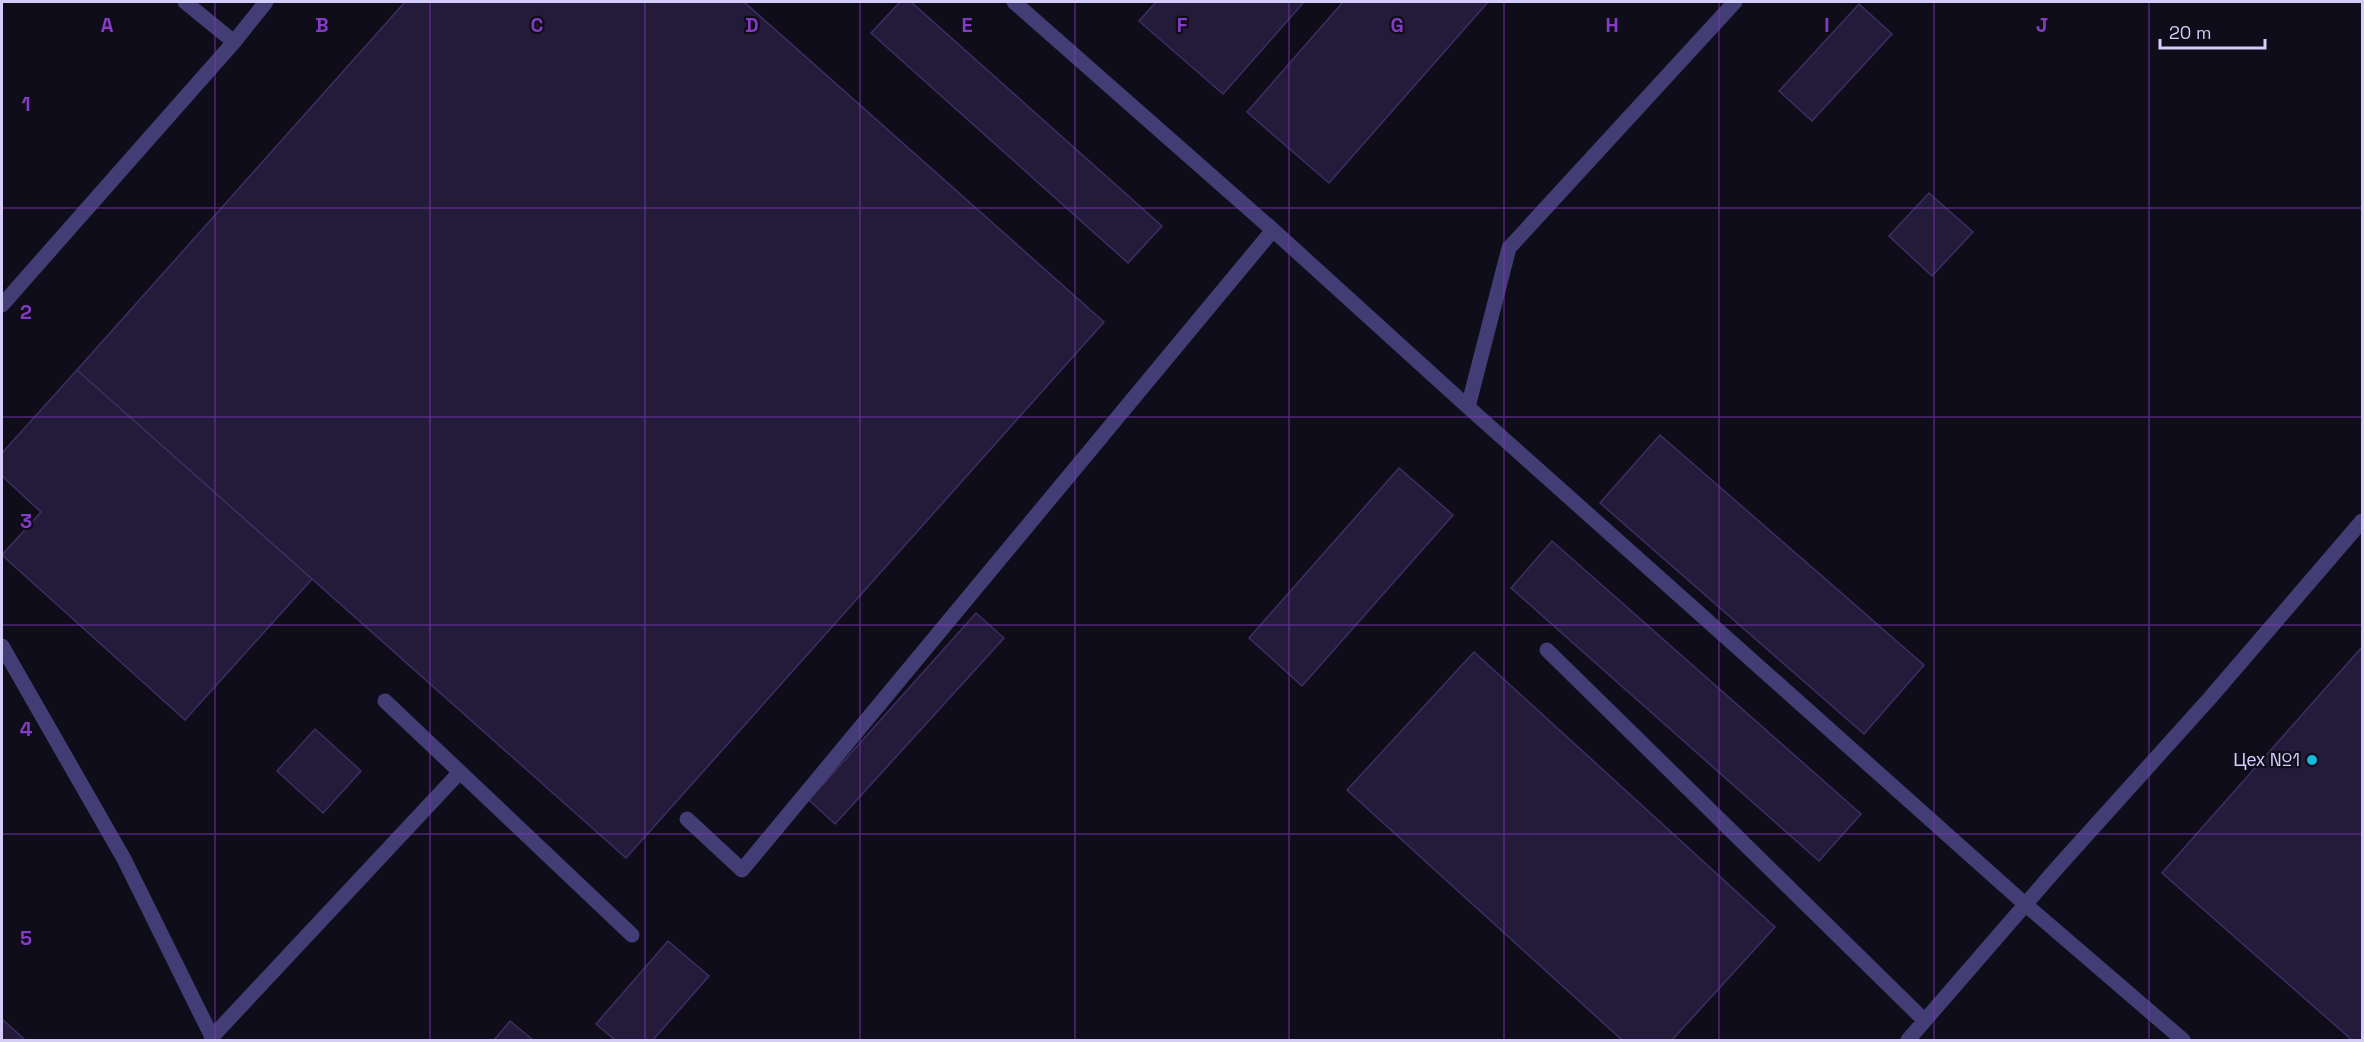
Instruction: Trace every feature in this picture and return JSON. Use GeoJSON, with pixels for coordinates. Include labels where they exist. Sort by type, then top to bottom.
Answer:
{"type":"FeatureCollection","features":[{"type":"Feature","properties":{"kind":"lane"},"geometry":{"type":"LineString","coordinates":[[185,2],[234,42]]}},
{"type":"Feature","properties":{"kind":"lane"},"geometry":{"type":"LineString","coordinates":[[2,305],[234,42],[266,2]]}},
{"type":"Feature","properties":{"kind":"lane"},"geometry":{"type":"LineString","coordinates":[[1014,2],[1273,230],[2026,905],[2183,1041]]}},
{"type":"Feature","properties":{"kind":"lane"},"geometry":{"type":"LineString","coordinates":[[1468,407],[1509,248],[1735,2]]}},
{"type":"Feature","properties":{"kind":"lane"},"geometry":{"type":"LineString","coordinates":[[687,819],[742,870],[1273,230]]}},
{"type":"Feature","properties":{"kind":"lane"},"geometry":{"type":"LineString","coordinates":[[1908,1041],[2124,792],[2210,698],[2362,521]]}},
{"type":"Feature","properties":{"kind":"lane"},"geometry":{"type":"LineString","coordinates":[[2,646],[124,860],[211,1039],[459,773]]}},
{"type":"Feature","properties":{"kind":"lane"},"geometry":{"type":"LineString","coordinates":[[1548,650],[1924,1020]]}},
{"type":"Feature","properties":{"kind":"lane"},"geometry":{"type":"LineString","coordinates":[[385,701],[632,935]]}},
{"type":"Feature","properties":{"kind":"building"},"geometry":{"type":"Polygon","coordinates":[[[405,2],[744,2],[1104,322],[626,858],[77,370],[405,2]]]}},
{"type":"Feature","properties":{"kind":"building"},"geometry":{"type":"Polygon","coordinates":[[[900,2],[911,2],[1162,226],[1128,263],[871,33],[900,2]]]}},
{"type":"Feature","properties":{"kind":"building"},"geometry":{"type":"Polygon","coordinates":[[[1156,2],[1304,2],[1223,94],[1139,21],[1156,2]]]}},
{"type":"Feature","properties":{"kind":"building"},"geometry":{"type":"Polygon","coordinates":[[[1343,2],[1488,2],[1329,183],[1247,112],[1343,2]]]}},
{"type":"Feature","properties":{"kind":"building"},"geometry":{"type":"Polygon","coordinates":[[[1859,4],[1892,34],[1812,121],[1779,91],[1859,4]]]}},
{"type":"Feature","properties":{"kind":"building"},"geometry":{"type":"Polygon","coordinates":[[[1929,193],[1973,232],[1932,276],[1889,236],[1929,193]]]}},
{"type":"Feature","properties":{"kind":"building"},"geometry":{"type":"Polygon","coordinates":[[[77,370],[312,579],[185,720],[2,555],[41,512],[2,476],[2,453],[77,370]]]}},
{"type":"Feature","properties":{"kind":"building"},"geometry":{"type":"Polygon","coordinates":[[[1660,435],[1924,665],[1864,734],[1600,503],[1660,435]]]}},
{"type":"Feature","properties":{"kind":"building"},"geometry":{"type":"Polygon","coordinates":[[[1399,468],[1453,515],[1302,686],[1249,638],[1399,468]]]}},
{"type":"Feature","properties":{"kind":"building"},"geometry":{"type":"Polygon","coordinates":[[[1552,541],[1861,814],[1819,861],[1511,588],[1552,541]]]}},
{"type":"Feature","properties":{"kind":"building"},"geometry":{"type":"Polygon","coordinates":[[[976,613],[1004,638],[835,824],[809,800],[976,613]]]}},
{"type":"Feature","properties":{"kind":"building","name":"Цех №1"},"geometry":{"type":"Polygon","coordinates":[[[2362,647],[2362,1040],[2352,1040],[2162,873],[2362,647]]]}},
{"type":"Feature","properties":{"kind":"building"},"geometry":{"type":"Polygon","coordinates":[[[1474,652],[1775,927],[1672,1040],[1622,1040],[1347,790],[1474,652]]]}},
{"type":"Feature","properties":{"kind":"building"},"geometry":{"type":"Polygon","coordinates":[[[315,729],[361,771],[323,813],[277,771],[315,729]]]}},
{"type":"Feature","properties":{"kind":"building"},"geometry":{"type":"Polygon","coordinates":[[[668,941],[709,976],[653,1040],[615,1040],[596,1024],[668,941]]]}},
{"type":"Feature","properties":{"kind":"building"},"geometry":{"type":"Polygon","coordinates":[[[2,1019],[25,1040],[2,1040],[2,1019]]]}},
{"type":"Feature","properties":{"kind":"building"},"geometry":{"type":"Polygon","coordinates":[[[510,1021],[533,1040],[494,1040],[510,1021]]]}},
{"type":"Feature","properties":{"kind":"place","name":"Цех №1"},"geometry":{"type":"Point","coordinates":[2312,760]}}]}
